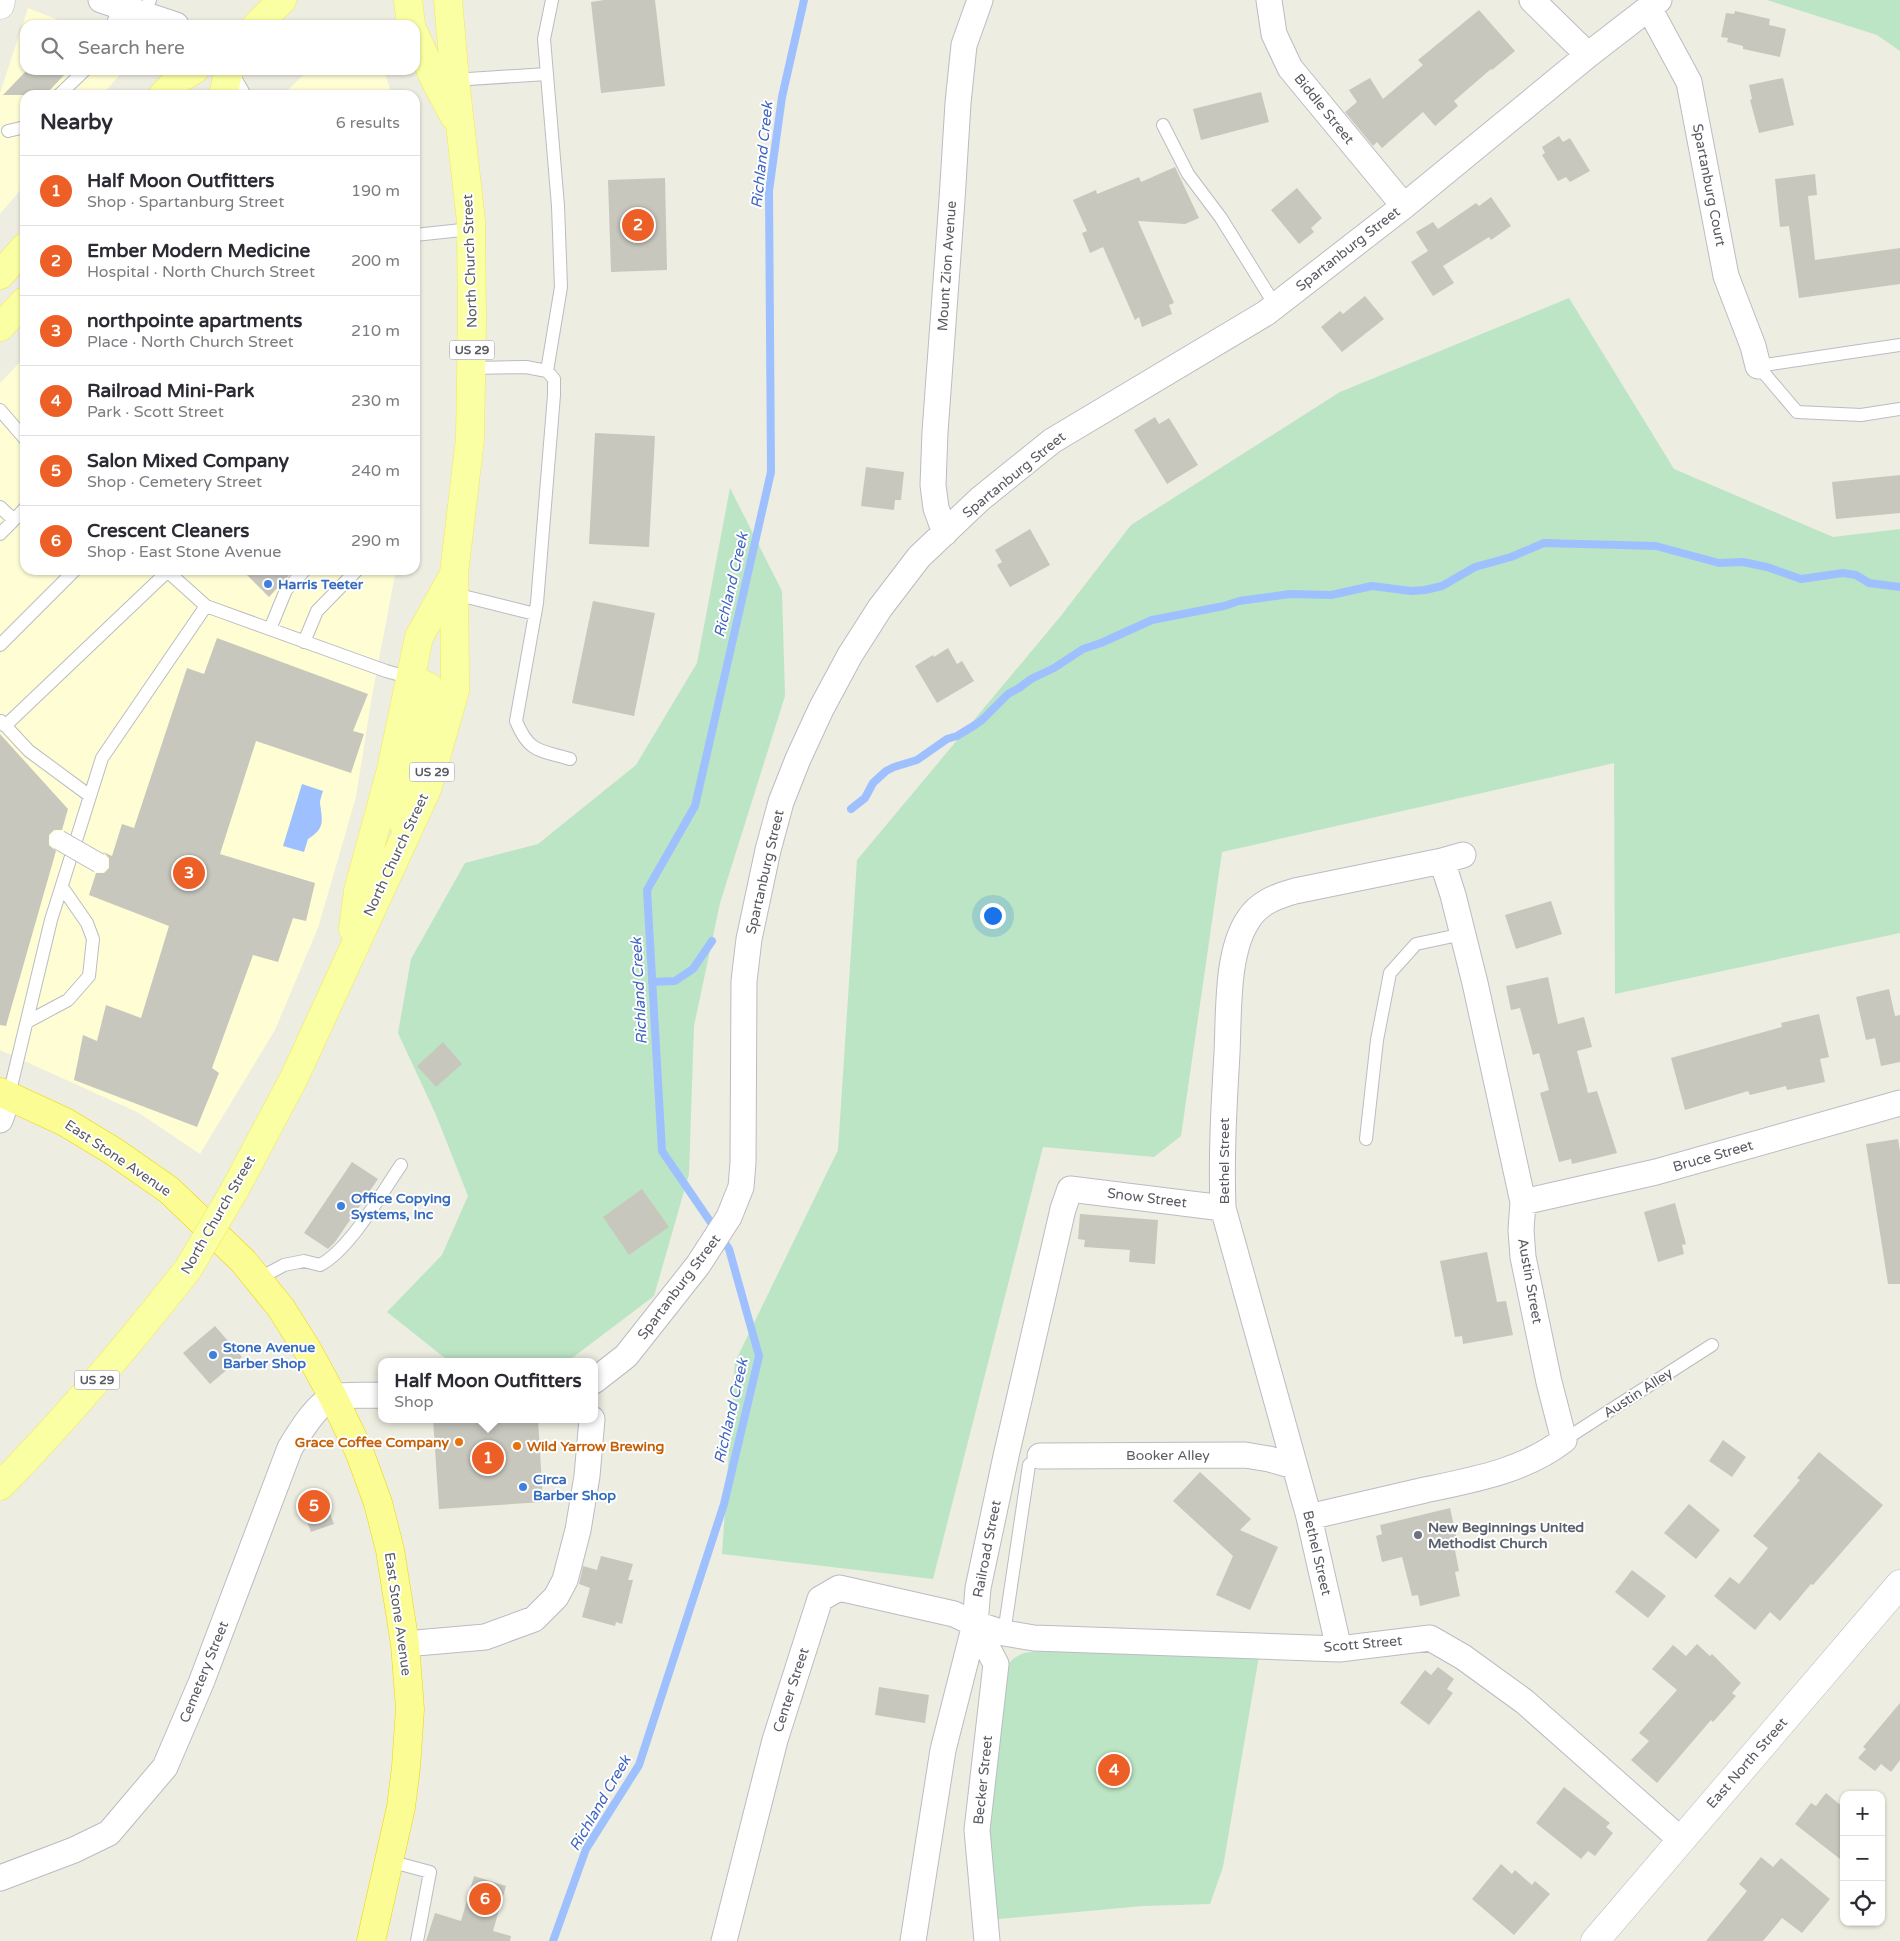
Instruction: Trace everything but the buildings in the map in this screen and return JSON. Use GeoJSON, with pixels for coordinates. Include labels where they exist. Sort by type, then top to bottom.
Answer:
{"type":"FeatureCollection","features":[{"type":"Feature","properties":{"kind":"highway","name":"East Stone Avenue"},"geometry":{"type":"LineString","coordinates":[[5,1093],[65,1122],[113,1151],[169,1190],[243,1261],[281,1308],[333,1397],[359,1451],[378,1504],[390,1550],[405,1644],[410,1709],[401,1806],[372,1941]]}},
{"type":"Feature","properties":{"kind":"main road"},"geometry":{"type":"LineString","coordinates":[[0,5],[2,0]]}},
{"type":"Feature","properties":{"kind":"main road"},"geometry":{"type":"LineString","coordinates":[[262,20],[282,0]]}},
{"type":"Feature","properties":{"kind":"main road"},"geometry":{"type":"LineString","coordinates":[[408,0],[410,20]]}},
{"type":"Feature","properties":{"kind":"main road","name":"North Church Street"},"geometry":{"type":"LineString","coordinates":[[445,81],[448,0]]}},
{"type":"Feature","properties":{"kind":"main road","name":"North Church Street"},"geometry":{"type":"LineString","coordinates":[[0,1486],[32,1454],[132,1340],[188,1269],[234,1191],[294,1078],[427,790],[455,690],[451,586],[470,440],[472,368],[471,228],[460,128],[445,81],[420,43]]}},
{"type":"Feature","properties":{"kind":"main road"},"geometry":{"type":"LineString","coordinates":[[168,90],[177,80],[186,75]]}},
{"type":"Feature","properties":{"kind":"main road"},"geometry":{"type":"LineString","coordinates":[[224,90],[229,75]]}},
{"type":"Feature","properties":{"kind":"main road"},"geometry":{"type":"LineString","coordinates":[[0,275],[20,253]]}},
{"type":"Feature","properties":{"kind":"main road"},"geometry":{"type":"LineString","coordinates":[[0,327],[20,306]]}},
{"type":"Feature","properties":{"kind":"main road","name":"North Church Street"},"geometry":{"type":"LineString","coordinates":[[349,958],[358,890],[391,770],[419,637],[451,586]]}},
{"type":"Feature","properties":{"kind":"main road"},"geometry":{"type":"LineString","coordinates":[[393,861],[410,777],[429,708],[430,687],[411,678]]}},
{"type":"Feature","properties":{"kind":"main road","name":"East North Street"},"geometry":{"type":"LineString","coordinates":[[1595,1941],[1900,1584]]}},
{"type":"Feature","properties":{"kind":"street","name":"Mount Zion Avenue"},"geometry":{"type":"LineString","coordinates":[[945,533],[936,508],[933,485],[936,423],[958,103],[964,45],[980,0]]}},
{"type":"Feature","properties":{"kind":"street","name":"Biddle Street"},"geometry":{"type":"LineString","coordinates":[[1269,0],[1274,34],[1290,68],[1404,206]]}},
{"type":"Feature","properties":{"kind":"street"},"geometry":{"type":"LineString","coordinates":[[1532,0],[1588,55]]}},
{"type":"Feature","properties":{"kind":"street","name":"Spartanburg Street"},"geometry":{"type":"LineString","coordinates":[[598,1379],[626,1356],[698,1265],[729,1217],[741,1187],[743,1163],[744,981],[748,947],[768,850],[781,802],[821,709],[850,655],[880,608],[919,557],[980,499],[1052,441],[1276,306],[1404,206],[1588,55],[1654,4]]}},
{"type":"Feature","properties":{"kind":"street","name":"Spartanburg Court"},"geometry":{"type":"LineString","coordinates":[[1654,4],[1689,82],[1726,276],[1753,346],[1758,366]]}},
{"type":"Feature","properties":{"kind":"street"},"geometry":{"type":"LineString","coordinates":[[125,9],[160,20]]}},
{"type":"Feature","properties":{"kind":"street"},"geometry":{"type":"LineString","coordinates":[[59,840],[99,864]]}},
{"type":"Feature","properties":{"kind":"street","name":"Austin Street"},"geometry":{"type":"LineString","coordinates":[[1453,858],[1453,895],[1523,1202],[1522,1257],[1549,1382],[1564,1440]]}},
{"type":"Feature","properties":{"kind":"street","name":"Bethel Street"},"geometry":{"type":"LineString","coordinates":[[1339,1649],[1309,1516],[1223,1208],[1222,1161],[1230,990],[1235,948],[1249,918],[1276,896],[1295,890],[1453,858]]}},
{"type":"Feature","properties":{"kind":"street"},"geometry":{"type":"LineString","coordinates":[[0,1120],[5,1093]]}},
{"type":"Feature","properties":{"kind":"street","name":"Bruce Street"},"geometry":{"type":"LineString","coordinates":[[1523,1202],[1656,1172],[1900,1103]]}},
{"type":"Feature","properties":{"kind":"street","name":"Snow Street"},"geometry":{"type":"LineString","coordinates":[[1070,1188],[1223,1208]]}},
{"type":"Feature","properties":{"kind":"street","name":"Railroad Street"},"geometry":{"type":"LineString","coordinates":[[913,1941],[943,1750],[975,1624],[978,1588],[1006,1456],[1063,1209],[1070,1188]]}},
{"type":"Feature","properties":{"kind":"street"},"geometry":{"type":"LineString","coordinates":[[333,1397],[378,1395]]}},
{"type":"Feature","properties":{"kind":"street","name":"Cemetery Street"},"geometry":{"type":"LineString","coordinates":[[0,1878],[74,1850],[109,1833],[165,1767],[201,1683],[290,1448],[303,1426],[316,1410],[333,1397]]}},
{"type":"Feature","properties":{"kind":"street"},"geometry":{"type":"LineString","coordinates":[[405,1644],[484,1637],[534,1619],[556,1597],[565,1580],[578,1530],[587,1476],[592,1423]]}},
{"type":"Feature","properties":{"kind":"street"},"geometry":{"type":"LineString","coordinates":[[1309,1516],[1463,1482],[1526,1464],[1549,1452],[1564,1440]]}},
{"type":"Feature","properties":{"kind":"street","name":"Booker Alley"},"geometry":{"type":"LineString","coordinates":[[1040,1456],[1245,1455],[1294,1466]]}},
{"type":"Feature","properties":{"kind":"street","name":"Center Street"},"geometry":{"type":"LineString","coordinates":[[724,1941],[776,1740],[820,1598],[838,1588],[954,1614],[975,1624]]}},
{"type":"Feature","properties":{"kind":"street","name":"Scott Street"},"geometry":{"type":"LineString","coordinates":[[975,1624],[1004,1633],[1034,1638],[1339,1649],[1430,1638],[1463,1657],[1525,1702],[1681,1840]]}},
{"type":"Feature","properties":{"kind":"street","name":"Becker Street"},"geometry":{"type":"LineString","coordinates":[[975,1624],[996,1664],[977,1830],[986,1941]]}},
{"type":"Feature","properties":{"kind":"lane"},"geometry":{"type":"LineString","coordinates":[[547,371],[561,287],[558,206],[544,39],[552,0]]}},
{"type":"Feature","properties":{"kind":"lane"},"geometry":{"type":"LineString","coordinates":[[445,81],[547,74]]}},
{"type":"Feature","properties":{"kind":"lane"},"geometry":{"type":"LineString","coordinates":[[64,90],[80,75]]}},
{"type":"Feature","properties":{"kind":"lane"},"geometry":{"type":"LineString","coordinates":[[233,75],[241,90]]}},
{"type":"Feature","properties":{"kind":"lane"},"geometry":{"type":"LineString","coordinates":[[1163,125],[1188,174],[1221,218],[1276,306]]}},
{"type":"Feature","properties":{"kind":"lane"},"geometry":{"type":"LineString","coordinates":[[8,131],[20,128]]}},
{"type":"Feature","properties":{"kind":"lane"},"geometry":{"type":"LineString","coordinates":[[420,234],[471,228]]}},
{"type":"Feature","properties":{"kind":"lane"},"geometry":{"type":"LineString","coordinates":[[1758,366],[1900,345]]}},
{"type":"Feature","properties":{"kind":"lane"},"geometry":{"type":"LineString","coordinates":[[1758,366],[1797,412],[1860,415],[1900,409]]}},
{"type":"Feature","properties":{"kind":"lane"},"geometry":{"type":"LineString","coordinates":[[472,368],[526,367],[547,371],[554,379],[535,614],[516,721],[523,738],[535,749],[570,759]]}},
{"type":"Feature","properties":{"kind":"lane"},"geometry":{"type":"LineString","coordinates":[[0,410],[20,433]]}},
{"type":"Feature","properties":{"kind":"lane"},"geometry":{"type":"LineString","coordinates":[[0,507],[14,520]]}},
{"type":"Feature","properties":{"kind":"lane"},"geometry":{"type":"LineString","coordinates":[[0,534],[20,513]]}},
{"type":"Feature","properties":{"kind":"lane"},"geometry":{"type":"LineString","coordinates":[[0,645],[69,575]]}},
{"type":"Feature","properties":{"kind":"lane"},"geometry":{"type":"LineString","coordinates":[[90,796],[29,751],[3,723],[163,575]]}},
{"type":"Feature","properties":{"kind":"lane"},"geometry":{"type":"LineString","coordinates":[[171,575],[206,606],[411,678]]}},
{"type":"Feature","properties":{"kind":"lane"},"geometry":{"type":"LineString","coordinates":[[270,629],[286,590],[300,575]]}},
{"type":"Feature","properties":{"kind":"lane"},"geometry":{"type":"LineString","coordinates":[[304,642],[317,611],[352,575]]}},
{"type":"Feature","properties":{"kind":"lane"},"geometry":{"type":"LineString","coordinates":[[451,586],[535,614]]}},
{"type":"Feature","properties":{"kind":"lane"},"geometry":{"type":"LineString","coordinates":[[5,1093],[27,1022],[51,920],[102,758],[206,606]]}},
{"type":"Feature","properties":{"kind":"lane"},"geometry":{"type":"LineString","coordinates":[[27,1022],[68,1000],[89,976],[92,939],[87,923],[62,887]]}},
{"type":"Feature","properties":{"kind":"lane"},"geometry":{"type":"LineString","coordinates":[[1366,1140],[1377,1040],[1390,973],[1416,944],[1463,934]]}},
{"type":"Feature","properties":{"kind":"lane"},"geometry":{"type":"LineString","coordinates":[[258,1279],[284,1266],[304,1261],[320,1265],[330,1260],[353,1233],[401,1165]]}},
{"type":"Feature","properties":{"kind":"lane","name":"Austin Alley"},"geometry":{"type":"LineString","coordinates":[[1564,1440],[1712,1344]]}},
{"type":"Feature","properties":{"kind":"lane"},"geometry":{"type":"LineString","coordinates":[[1004,1633],[1029,1464],[1040,1456]]}},
{"type":"Feature","properties":{"kind":"lane"},"geometry":{"type":"LineString","coordinates":[[389,1861],[430,1872],[417,1941]]}},
{"type":"Feature","properties":{"kind":"shaded area"},"geometry":{"type":"Polygon","coordinates":[[[1767,0],[1900,0],[1900,51],[1877,35],[1767,0]]]}},
{"type":"Feature","properties":{"kind":"shaded area"},"geometry":{"type":"Polygon","coordinates":[[[28,8],[58,20],[24,20],[28,8]]]}},
{"type":"Feature","properties":{"kind":"shaded area"},"geometry":{"type":"Polygon","coordinates":[[[20,32],[20,75],[120,75],[106,90],[20,90],[20,191],[0,214],[0,93],[20,32]]]}},
{"type":"Feature","properties":{"kind":"shaded area"},"geometry":{"type":"Polygon","coordinates":[[[303,75],[386,75],[390,90],[288,90],[303,75]]]}},
{"type":"Feature","properties":{"kind":"shaded area"},"geometry":{"type":"Polygon","coordinates":[[[1569,298],[1674,469],[1833,537],[1900,529],[1900,933],[1615,994],[1614,763],[1222,852],[1181,1136],[1154,1157],[1043,1147],[933,1579],[722,1554],[735,1362],[838,1150],[857,860],[1060,617],[1131,525],[1340,392],[1569,298]]]}},
{"type":"Feature","properties":{"kind":"shaded area"},"geometry":{"type":"Polygon","coordinates":[[[20,362],[20,575],[395,575],[372,696],[356,797],[318,928],[275,1030],[200,1154],[139,1113],[0,1050],[0,383],[20,362]]]}},
{"type":"Feature","properties":{"kind":"shaded area"},"geometry":{"type":"Polygon","coordinates":[[[730,488],[782,591],[785,696],[720,903],[694,1026],[689,1174],[654,1296],[572,1358],[445,1358],[387,1312],[442,1255],[468,1196],[436,1115],[398,1033],[411,959],[465,863],[538,844],[636,765],[697,663],[730,488]]]}},
{"type":"Feature","properties":{"kind":"shaded area"},"geometry":{"type":"Polygon","coordinates":[[[1050,1651],[1259,1656],[1223,1867],[1210,1904],[1143,1906],[988,1920],[985,1798],[1005,1668],[1015,1658],[1024,1653],[1050,1651]]]}},
{"type":"Feature","properties":{"kind":"water"},"geometry":{"type":"Polygon","coordinates":[[[302,784],[323,791],[320,803],[322,823],[318,831],[308,839],[304,852],[283,846],[302,784]]]}},
{"type":"Feature","properties":{"kind":"waterway","name":"Richland Creek"},"geometry":{"type":"LineString","coordinates":[[553,1941],[586,1849],[639,1765],[724,1504],[759,1356],[729,1249],[662,1151],[647,890],[695,806],[771,472],[769,191],[782,97],[804,0]]}},
{"type":"Feature","properties":{"kind":"waterway"},"geometry":{"type":"LineString","coordinates":[[851,809],[865,798],[873,783],[886,771],[917,760],[947,739],[957,736],[975,725],[1008,694],[1083,649],[1152,620],[1224,606],[1239,601],[1290,594],[1331,595],[1372,586],[1411,591],[1425,590],[1442,586],[1475,567],[1511,557],[1544,543],[1656,546],[1719,563],[1743,562],[1767,567],[1801,579],[1843,573],[1856,575],[1869,583],[1900,587]]}},
{"type":"Feature","properties":{"kind":"waterway"},"geometry":{"type":"LineString","coordinates":[[652,982],[675,981],[693,969],[712,941]]}},
{"type":"Feature","properties":{"kind":"place","name":"Ember Modern Medicine"},"geometry":{"type":"Point","coordinates":[638,225]}},
{"type":"Feature","properties":{"kind":"place","name":"Harris Teeter"},"geometry":{"type":"Point","coordinates":[268,584]}},
{"type":"Feature","properties":{"kind":"place","name":"northpointe apartments"},"geometry":{"type":"Point","coordinates":[189,873]}},
{"type":"Feature","properties":{"kind":"place","name":"Office Copying Systems, Inc"},"geometry":{"type":"Point","coordinates":[341,1206]}},
{"type":"Feature","properties":{"kind":"place","name":"Stone Avenue Barber Shop"},"geometry":{"type":"Point","coordinates":[213,1355]}},
{"type":"Feature","properties":{"kind":"place","name":"Grace Coffee Company"},"geometry":{"type":"Point","coordinates":[459,1442]}},
{"type":"Feature","properties":{"kind":"place","name":"Wild Yarrow Brewing"},"geometry":{"type":"Point","coordinates":[517,1446]}},
{"type":"Feature","properties":{"kind":"place","name":"Half Moon Outfitters"},"geometry":{"type":"Point","coordinates":[488,1458]}},
{"type":"Feature","properties":{"kind":"place","name":"Circa Barber Shop"},"geometry":{"type":"Point","coordinates":[523,1487]}},
{"type":"Feature","properties":{"kind":"place","name":"Salon Mixed Company"},"geometry":{"type":"Point","coordinates":[314,1506]}},
{"type":"Feature","properties":{"kind":"place","name":"New Beginnings United Methodist Church"},"geometry":{"type":"Point","coordinates":[1418,1535]}},
{"type":"Feature","properties":{"kind":"place","name":"Railroad Mini-Park"},"geometry":{"type":"Point","coordinates":[1114,1770]}},
{"type":"Feature","properties":{"kind":"place","name":"Crescent Cleaners"},"geometry":{"type":"Point","coordinates":[485,1899]}}]}
